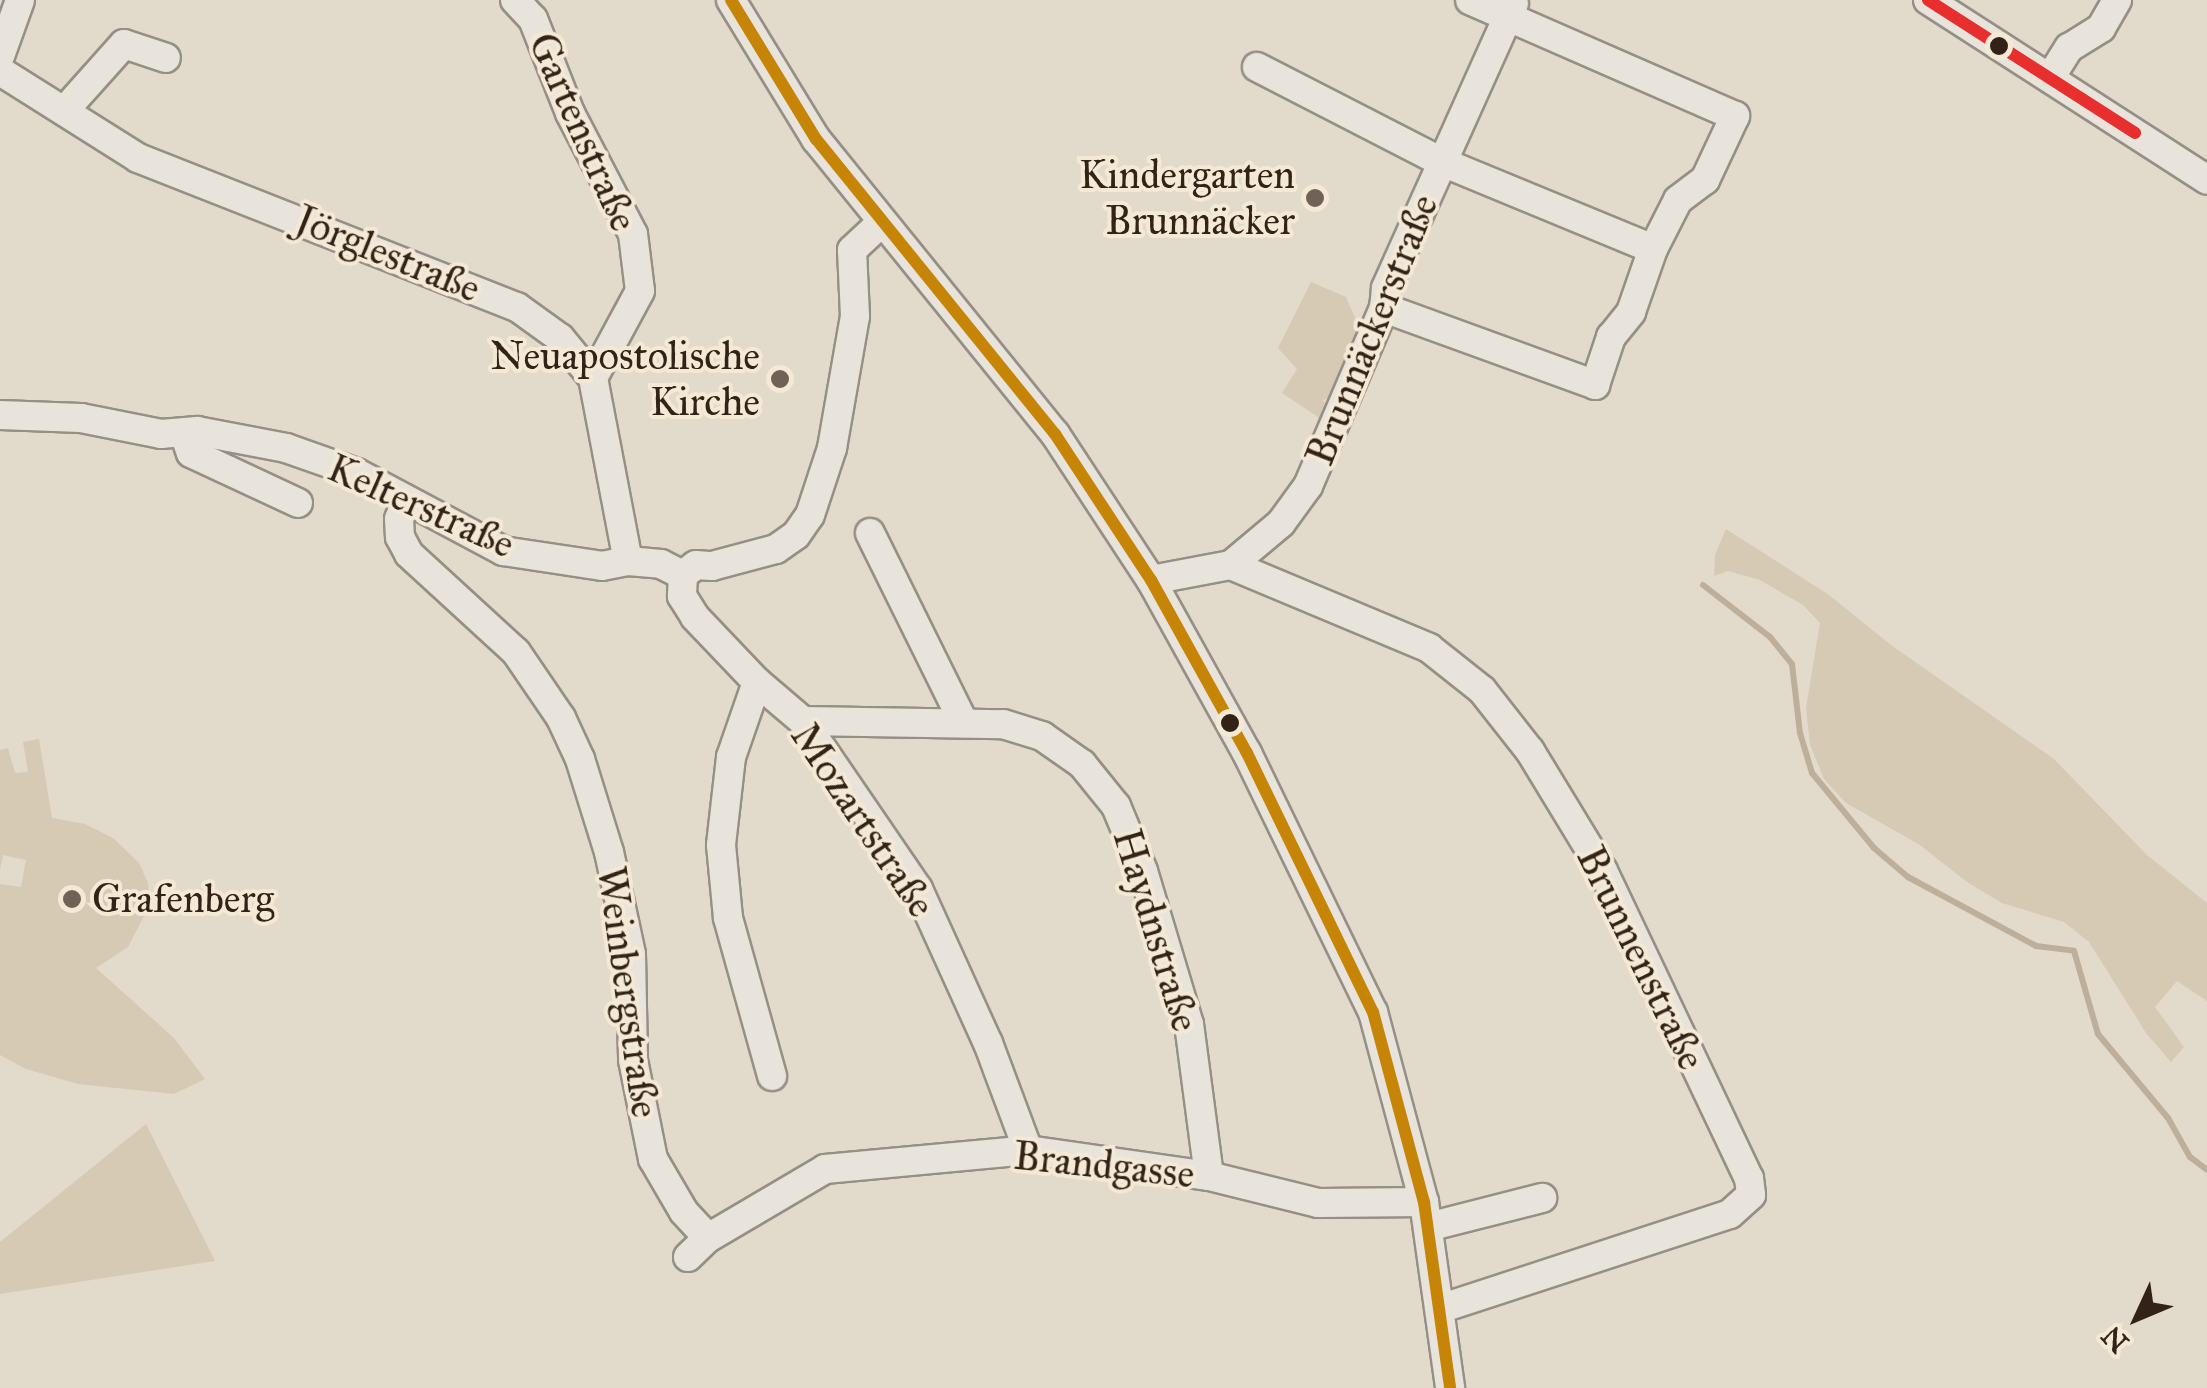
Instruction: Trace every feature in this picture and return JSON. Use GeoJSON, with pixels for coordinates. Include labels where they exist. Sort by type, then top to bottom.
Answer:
{"type":"FeatureCollection","features":[{"type":"Feature","properties":{"kind":"street"},"geometry":{"type":"LineString","coordinates":[[0,56],[20,0]]}},
{"type":"Feature","properties":{"kind":"street","name":"Gartenstraße"},"geometry":{"type":"LineString","coordinates":[[515,0],[533,19],[552,74],[633,234],[640,292],[593,378]]}},
{"type":"Feature","properties":{"kind":"street"},"geometry":{"type":"LineString","coordinates":[[731,0],[816,139],[1055,434],[1150,580],[1247,753],[1374,1012],[1426,1214],[1450,1388]]}},
{"type":"Feature","properties":{"kind":"street"},"geometry":{"type":"LineString","coordinates":[[1384,308],[1595,385],[1611,337],[1630,312],[1653,250],[1678,200],[1705,180],[1735,116],[1512,9],[1470,0]]}},
{"type":"Feature","properties":{"kind":"street"},"geometry":{"type":"LineString","coordinates":[[1928,0],[1958,8],[2050,78],[2207,180]]}},
{"type":"Feature","properties":{"kind":"street"},"geometry":{"type":"LineString","coordinates":[[2050,78],[2069,48],[2101,28],[2117,0]]}},
{"type":"Feature","properties":{"kind":"street","name":"Brunnäckerstraße"},"geometry":{"type":"LineString","coordinates":[[1150,580],[1231,564],[1281,522],[1308,486],[1384,308],[1386,288],[1512,9]]}},
{"type":"Feature","properties":{"kind":"street"},"geometry":{"type":"LineString","coordinates":[[64,111],[124,44],[166,58]]}},
{"type":"Feature","properties":{"kind":"street"},"geometry":{"type":"LineString","coordinates":[[1257,67],[1442,162],[1653,250]]}},
{"type":"Feature","properties":{"kind":"street","name":"Jörglestraße"},"geometry":{"type":"LineString","coordinates":[[0,72],[64,111],[99,138],[138,158],[517,306],[560,338],[593,378],[628,561]]}},
{"type":"Feature","properties":{"kind":"street"},"geometry":{"type":"LineString","coordinates":[[683,575],[696,564],[712,566],[776,549],[796,535],[810,515],[832,448],[855,316],[852,250],[882,222]]}},
{"type":"Feature","properties":{"kind":"street","name":"Kelterstraße"},"geometry":{"type":"LineString","coordinates":[[0,415],[80,418],[162,434],[197,431],[286,448],[342,466],[503,551],[602,566],[628,561],[661,564],[683,575]]}},
{"type":"Feature","properties":{"kind":"street"},"geometry":{"type":"LineString","coordinates":[[184,433],[191,452],[298,503]]}},
{"type":"Feature","properties":{"kind":"street","name":"Weinbergstraße"},"geometry":{"type":"LineString","coordinates":[[406,501],[400,537],[410,554],[516,652],[547,694],[580,759],[610,852],[630,954],[633,1060],[653,1159],[684,1212],[698,1247]]}},
{"type":"Feature","properties":{"kind":"street"},"geometry":{"type":"LineString","coordinates":[[870,533],[964,723]]}},
{"type":"Feature","properties":{"kind":"street","name":"Brunnenstraße"},"geometry":{"type":"LineString","coordinates":[[1231,564],[1429,648],[1482,690],[1530,751],[1603,871],[1750,1178],[1750,1196],[1730,1214],[1440,1309]]}},
{"type":"Feature","properties":{"kind":"street","name":"Mozartstraße"},"geometry":{"type":"LineString","coordinates":[[683,575],[682,596],[694,617],[757,682],[802,721],[918,888],[988,1043],[1028,1150]]}},
{"type":"Feature","properties":{"kind":"street"},"geometry":{"type":"LineString","coordinates":[[757,682],[731,758],[721,845],[728,918],[772,1076]]}},
{"type":"Feature","properties":{"kind":"street","name":"Haydnstraße"},"geometry":{"type":"LineString","coordinates":[[802,721],[1003,724],[1042,736],[1082,764],[1116,806],[1143,870],[1190,1024],[1209,1176]]}},
{"type":"Feature","properties":{"kind":"street","name":"Brandgasse"},"geometry":{"type":"LineString","coordinates":[[698,1247],[826,1169],[1028,1150],[1209,1176],[1318,1203],[1426,1214],[1542,1198]]}},
{"type":"Feature","properties":{"kind":"shaded area"},"geometry":{"type":"Polygon","coordinates":[[[1311,282],[1346,297],[1359,327],[1329,398],[1322,400],[1326,403],[1321,419],[1282,393],[1297,369],[1278,348],[1311,282]]]}},
{"type":"Feature","properties":{"kind":"shaded area"},"geometry":{"type":"Polygon","coordinates":[[[1726,529],[1829,595],[1891,645],[2054,759],[2147,855],[2207,903],[2207,1001],[2177,981],[2155,1007],[2184,1047],[2171,1062],[2146,1033],[2089,942],[2064,922],[2002,903],[1967,882],[1920,845],[1846,803],[1824,779],[1810,745],[1806,708],[1820,623],[1803,605],[1760,580],[1728,571],[1714,576],[1715,555],[1726,529]]]}},
{"type":"Feature","properties":{"kind":"shaded area"},"geometry":{"type":"Polygon","coordinates":[[[39,739],[52,818],[85,824],[113,838],[139,863],[148,883],[150,904],[128,947],[96,968],[174,1038],[205,1079],[174,1094],[78,1084],[26,1069],[0,1055],[0,884],[21,887],[26,860],[3,855],[0,870],[0,750],[8,748],[15,773],[28,772],[23,742],[39,739]]]}},
{"type":"Feature","properties":{"kind":"shaded area"},"geometry":{"type":"Polygon","coordinates":[[[146,1124],[215,1261],[0,1294],[0,1242],[146,1124]]]}},
{"type":"Feature","properties":{"kind":"waterway"},"geometry":{"type":"LineString","coordinates":[[1703,585],[1770,637],[1792,664],[1800,733],[1812,773],[1874,848],[1908,877],[2036,946],[2074,951],[2098,1034],[2168,1118],[2190,1157],[2207,1170]]}},
{"type":"Feature","properties":{"kind":"transit line"},"geometry":{"type":"LineString","coordinates":[[731,0],[816,139],[1055,434],[1151,580],[1247,753],[1373,1012],[1424,1202],[1450,1388]]}},
{"type":"Feature","properties":{"kind":"transit line"},"geometry":{"type":"LineString","coordinates":[[1928,0],[2135,133]]}},
{"type":"Feature","properties":{"kind":"place","name":"Kindergarten Brunnäcker"},"geometry":{"type":"Point","coordinates":[1315,198]}},
{"type":"Feature","properties":{"kind":"place","name":"Neuapostolische Kirche"},"geometry":{"type":"Point","coordinates":[780,379]}},
{"type":"Feature","properties":{"kind":"place","name":"Grafenberg"},"geometry":{"type":"Point","coordinates":[72,899]}}]}
